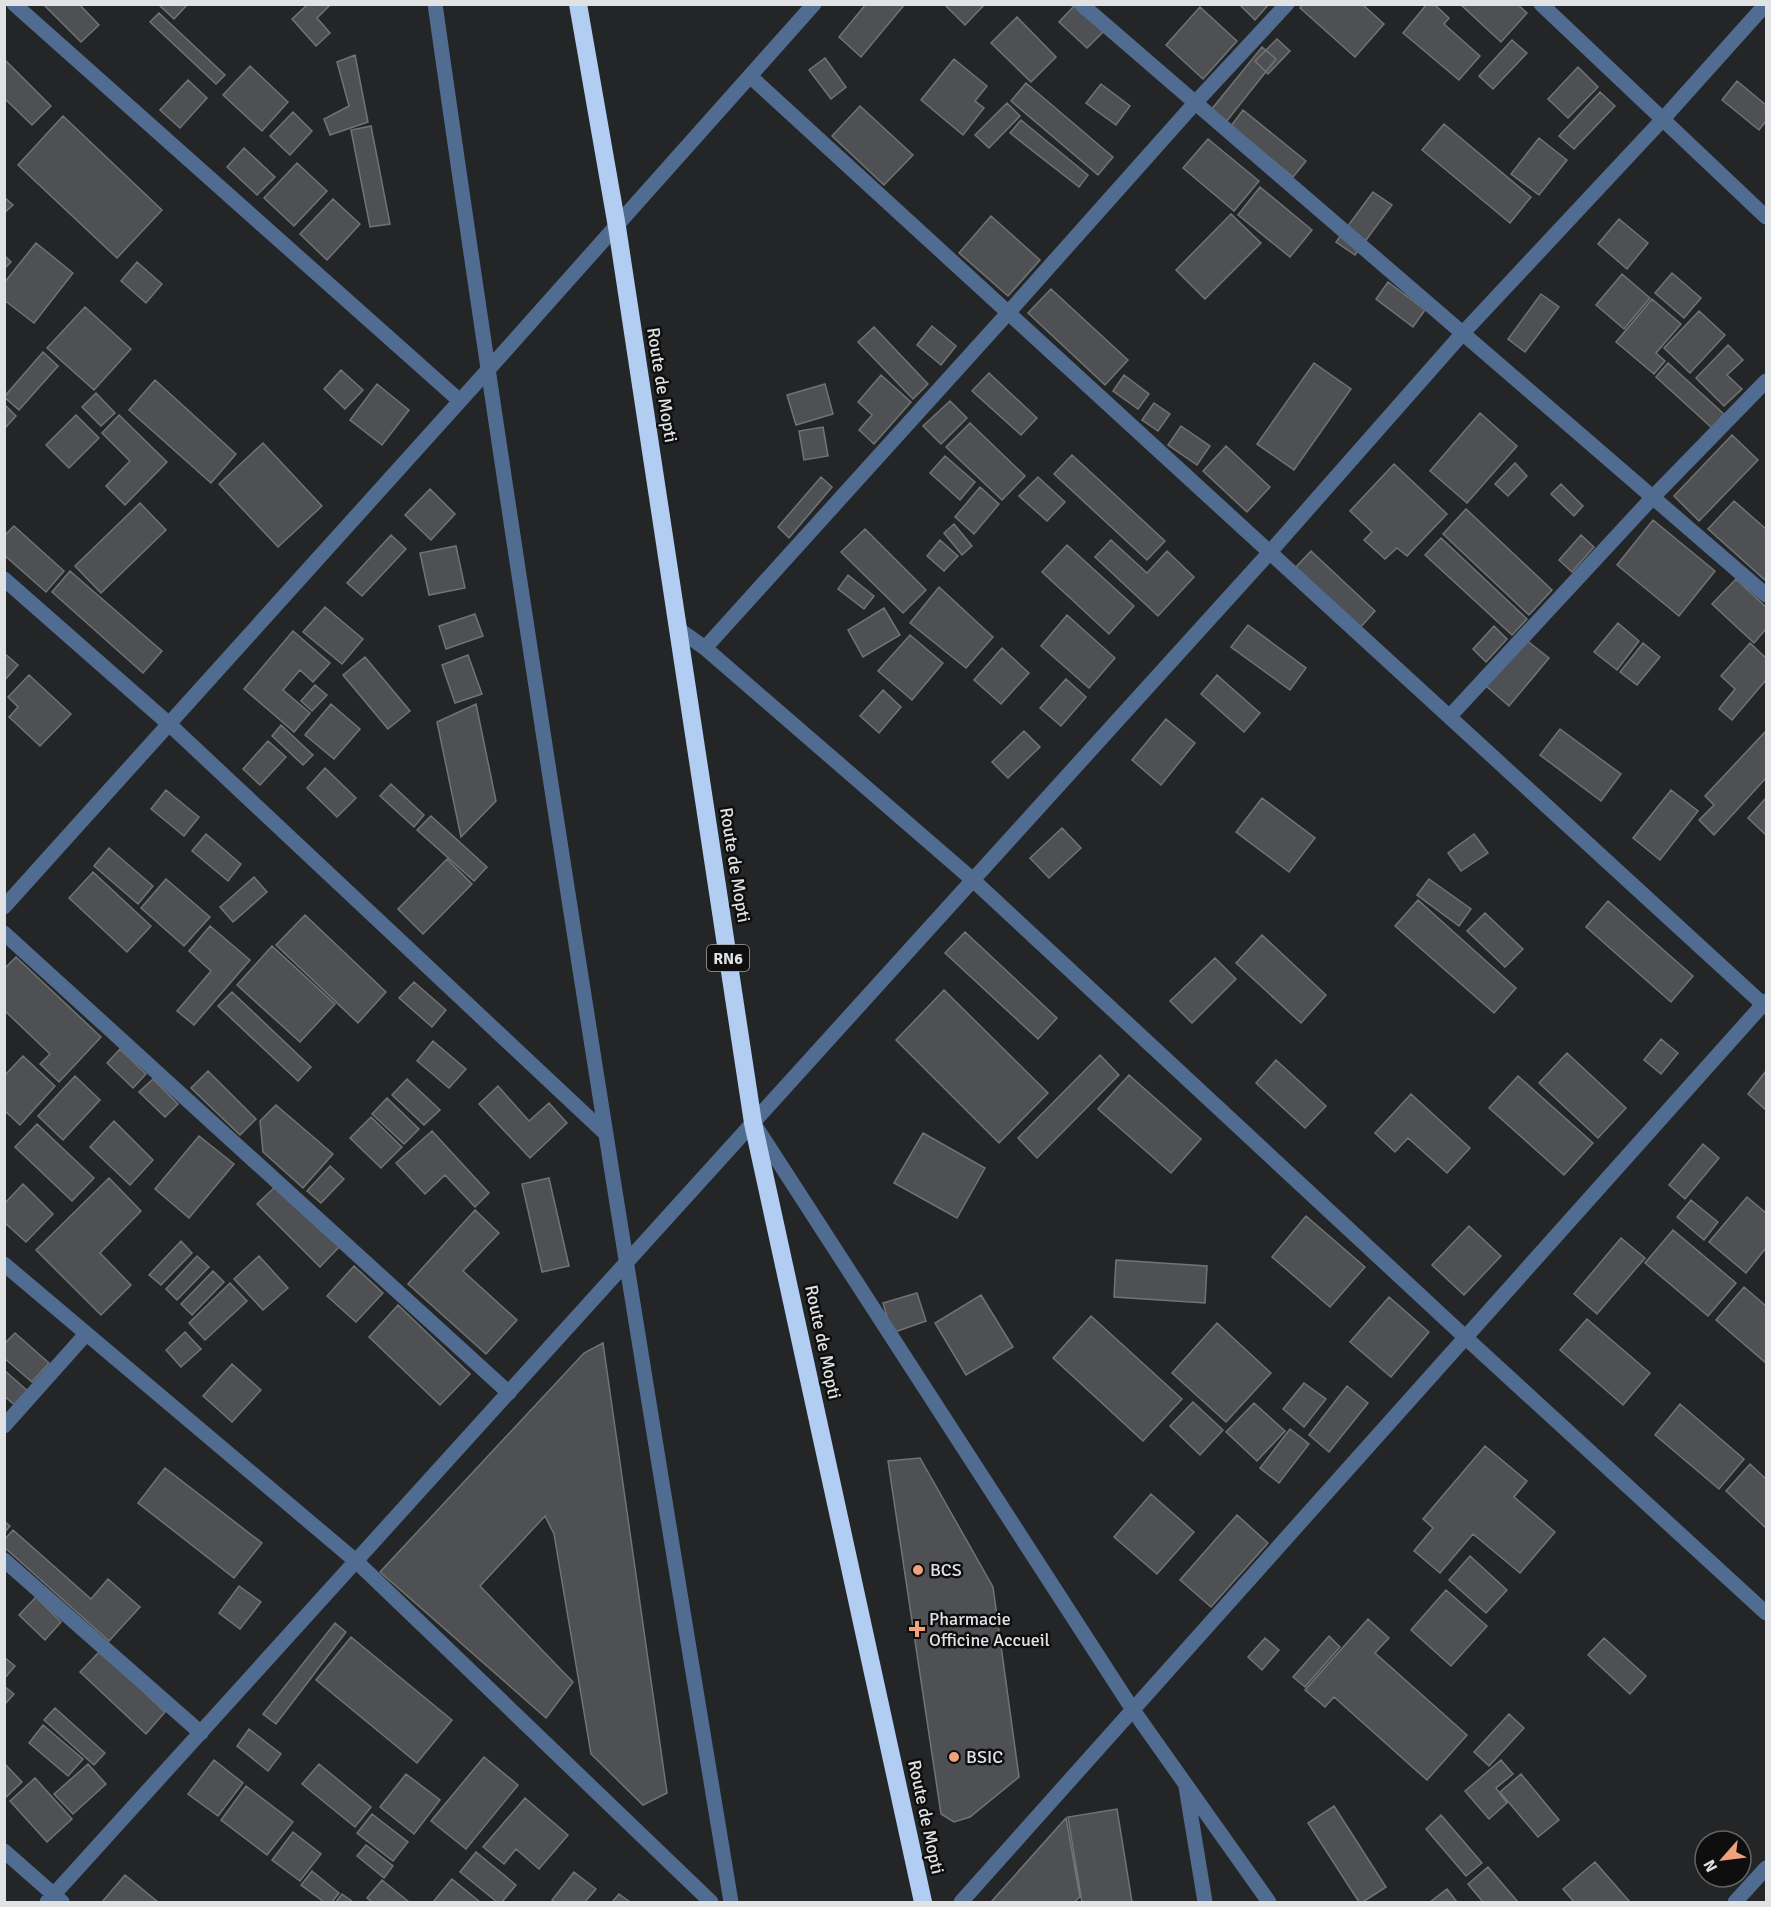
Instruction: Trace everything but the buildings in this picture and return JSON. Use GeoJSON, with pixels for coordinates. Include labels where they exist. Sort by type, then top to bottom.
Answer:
{"type":"FeatureCollection","features":[{"type":"Feature","properties":{"kind":"highway","name":"Route de Mopti"},"geometry":{"type":"LineString","coordinates":[[578,4],[617,227],[753,1123],[923,1902]]}},
{"type":"Feature","properties":{"kind":"street"},"geometry":{"type":"LineString","coordinates":[[14,4],[460,401]]}},
{"type":"Feature","properties":{"kind":"street"},"geometry":{"type":"LineString","coordinates":[[435,4],[487,371],[605,1133],[731,1902]]}},
{"type":"Feature","properties":{"kind":"street"},"geometry":{"type":"LineString","coordinates":[[4,907],[617,227],[814,4]]}},
{"type":"Feature","properties":{"kind":"street"},"geometry":{"type":"LineString","coordinates":[[1081,4],[1767,595]]}},
{"type":"Feature","properties":{"kind":"street"},"geometry":{"type":"LineString","coordinates":[[705,648],[1195,103],[1287,4]]}},
{"type":"Feature","properties":{"kind":"street"},"geometry":{"type":"LineString","coordinates":[[1541,4],[1767,217]]}},
{"type":"Feature","properties":{"kind":"street"},"geometry":{"type":"LineString","coordinates":[[4,1851],[54,1900],[201,1732],[1269,552],[1462,334],[1663,119],[1766,4]]}},
{"type":"Feature","properties":{"kind":"street"},"geometry":{"type":"LineString","coordinates":[[751,77],[1766,1004],[961,1902]]}},
{"type":"Feature","properties":{"kind":"street"},"geometry":{"type":"LineString","coordinates":[[1450,716],[1653,497],[1767,381]]}},
{"type":"Feature","properties":{"kind":"street"},"geometry":{"type":"LineString","coordinates":[[4,579],[169,724],[605,1133]]}},
{"type":"Feature","properties":{"kind":"street"},"geometry":{"type":"LineString","coordinates":[[678,629],[705,648],[973,880],[1466,1338],[1767,1613]]}},
{"type":"Feature","properties":{"kind":"street"},"geometry":{"type":"LineString","coordinates":[[4,933],[509,1393]]}},
{"type":"Feature","properties":{"kind":"street"},"geometry":{"type":"LineString","coordinates":[[753,1123],[1133,1710],[1269,1902]]}},
{"type":"Feature","properties":{"kind":"street"},"geometry":{"type":"LineString","coordinates":[[4,1264],[357,1562],[711,1902]]}},
{"type":"Feature","properties":{"kind":"street"},"geometry":{"type":"LineString","coordinates":[[4,1426],[86,1334]]}},
{"type":"Feature","properties":{"kind":"street"},"geometry":{"type":"LineString","coordinates":[[4,1560],[201,1732]]}},
{"type":"Feature","properties":{"kind":"street"},"geometry":{"type":"LineString","coordinates":[[1185,1784],[1205,1902]]}},
{"type":"Feature","properties":{"kind":"street"},"geometry":{"type":"LineString","coordinates":[[1735,1902],[1767,1868]]}},
{"type":"Feature","properties":{"kind":"place","name":"BCS"},"geometry":{"type":"Point","coordinates":[918,1570]}},
{"type":"Feature","properties":{"kind":"place","name":"Pharmacie Officine Accueil"},"geometry":{"type":"Point","coordinates":[917,1629]}},
{"type":"Feature","properties":{"kind":"place","name":"BSIC"},"geometry":{"type":"Point","coordinates":[954,1757]}}]}
